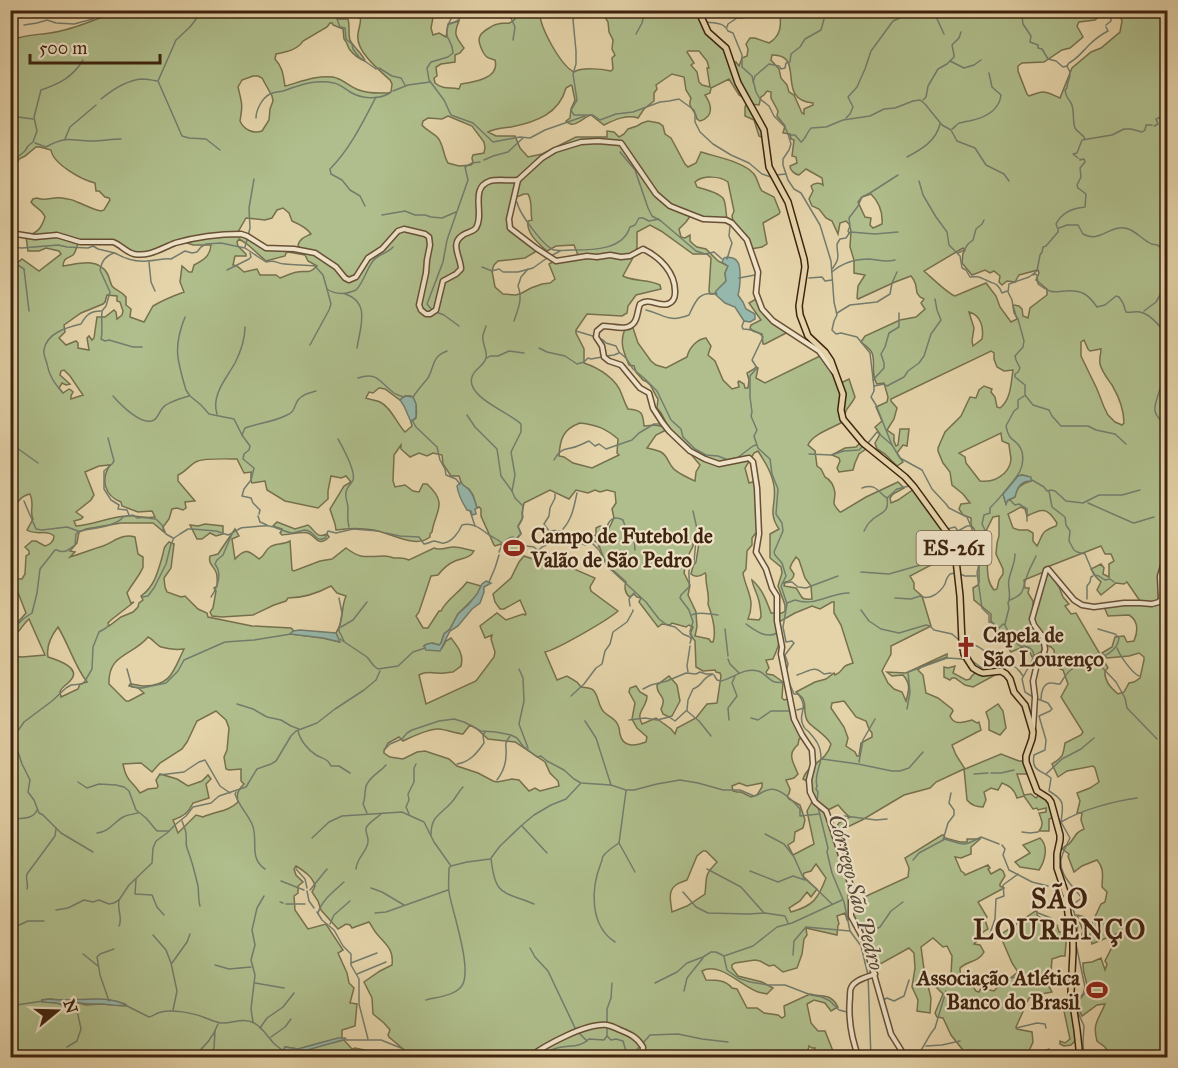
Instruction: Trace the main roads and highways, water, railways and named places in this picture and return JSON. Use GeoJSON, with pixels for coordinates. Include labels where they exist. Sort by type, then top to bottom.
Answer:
{"type":"FeatureCollection","features":[{"type":"Feature","properties":{"kind":"main road","name":"ES-261"},"geometry":{"type":"LineString","coordinates":[[698,10],[708,32],[726,48],[738,83],[764,130],[769,167],[788,202],[804,259],[800,315],[806,333],[827,354],[835,373],[843,394],[841,410],[844,422],[863,443],[905,477],[951,538],[955,551],[961,603],[962,647],[965,657],[973,668],[980,672],[1000,671],[1006,674],[1014,692],[1025,705],[1033,728],[1026,756],[1027,765],[1037,791],[1051,802],[1060,835],[1057,868],[1066,895],[1067,912],[1073,930],[1071,992],[1080,1058]]}},
{"type":"Feature","properties":{"kind":"water"},"geometry":{"type":"Polygon","coordinates":[[[727,257],[735,259],[739,264],[738,295],[746,309],[755,314],[755,319],[750,322],[744,321],[735,307],[725,303],[716,295],[716,291],[726,281],[725,273],[728,266],[722,262],[727,257]]]}},
{"type":"Feature","properties":{"kind":"water"},"geometry":{"type":"Polygon","coordinates":[[[405,396],[413,397],[416,404],[416,417],[411,422],[400,400],[405,396]]]}},
{"type":"Feature","properties":{"kind":"water"},"geometry":{"type":"Polygon","coordinates":[[[1018,476],[1031,477],[1031,481],[1020,485],[1015,497],[1008,500],[1006,504],[1003,494],[1018,476]]]}},
{"type":"Feature","properties":{"kind":"water"},"geometry":{"type":"Polygon","coordinates":[[[461,482],[472,495],[477,508],[475,509],[476,514],[472,515],[462,501],[457,486],[461,482]]]}},
{"type":"Feature","properties":{"kind":"water"},"geometry":{"type":"Polygon","coordinates":[[[486,581],[491,583],[484,587],[480,603],[458,626],[450,631],[440,651],[426,650],[424,646],[427,644],[439,645],[441,643],[444,634],[450,629],[458,614],[468,605],[486,581]]]}},
{"type":"Feature","properties":{"kind":"water"},"geometry":{"type":"Polygon","coordinates":[[[300,630],[336,633],[340,642],[290,634],[300,630]]]}},
{"type":"Feature","properties":{"kind":"water"},"geometry":{"type":"Polygon","coordinates":[[[99,999],[118,1001],[126,1005],[75,1002],[69,1007],[42,1002],[42,1000],[99,999]]]}},
{"type":"Feature","properties":{"kind":"water"},"geometry":{"type":"Polygon","coordinates":[[[338,1038],[346,1039],[297,1053],[286,1052],[284,1049],[285,1047],[298,1049],[338,1038]]]}},
{"type":"Feature","properties":{"kind":"waterway"},"geometry":{"type":"LineString","coordinates":[[116,12],[122,10]]}},
{"type":"Feature","properties":{"kind":"waterway"},"geometry":{"type":"LineString","coordinates":[[203,10],[176,40],[158,81],[182,136],[206,139],[220,150]]}},
{"type":"Feature","properties":{"kind":"waterway"},"geometry":{"type":"LineString","coordinates":[[457,10],[450,20],[447,31],[453,53],[448,57],[431,62],[427,68],[429,80],[444,100],[451,115],[473,123],[493,142],[520,137],[530,138],[545,130],[585,116]]}},
{"type":"Feature","properties":{"kind":"waterway"},"geometry":{"type":"LineString","coordinates":[[576,10],[573,20],[576,51],[573,74],[577,100],[571,110],[574,115],[593,115],[600,120],[616,114],[633,112],[660,102],[679,99],[694,110],[695,122],[700,132],[713,144],[749,163],[762,174],[771,177]]}},
{"type":"Feature","properties":{"kind":"waterway"},"geometry":{"type":"LineString","coordinates":[[636,34],[645,10]]}},
{"type":"Feature","properties":{"kind":"waterway"},"geometry":{"type":"LineString","coordinates":[[693,10],[696,15]]}},
{"type":"Feature","properties":{"kind":"waterway"},"geometry":{"type":"LineString","coordinates":[[727,27],[737,18],[743,18],[745,10]]}},
{"type":"Feature","properties":{"kind":"waterway"},"geometry":{"type":"LineString","coordinates":[[846,118],[853,107],[848,97],[857,87],[871,51],[893,21],[900,18],[905,10]]}},
{"type":"Feature","properties":{"kind":"waterway"},"geometry":{"type":"LineString","coordinates":[[933,10],[944,34]]}},
{"type":"Feature","properties":{"kind":"waterway"},"geometry":{"type":"LineString","coordinates":[[1021,10],[1023,24],[1031,36],[1030,42],[1038,45],[1048,59],[1056,61],[1063,67],[1067,66],[1070,72]]}},
{"type":"Feature","properties":{"kind":"waterway"},"geometry":{"type":"LineString","coordinates":[[1106,25],[1114,16],[1110,10]]}},
{"type":"Feature","properties":{"kind":"waterway"},"geometry":{"type":"LineString","coordinates":[[450,24],[463,15],[474,16],[492,12]]}},
{"type":"Feature","properties":{"kind":"waterway"},"geometry":{"type":"LineString","coordinates":[[494,12],[511,18],[515,27],[513,40]]}},
{"type":"Feature","properties":{"kind":"waterway"},"geometry":{"type":"LineString","coordinates":[[24,25],[47,20],[74,24],[93,19]]}},
{"type":"Feature","properties":{"kind":"waterway"},"geometry":{"type":"LineString","coordinates":[[337,19],[340,27],[345,28],[346,39],[352,44],[359,57],[376,69]]}},
{"type":"Feature","properties":{"kind":"waterway"},"geometry":{"type":"LineString","coordinates":[[753,82],[755,76],[769,64],[779,66],[781,69],[785,68],[786,63],[790,62],[791,54],[800,47],[805,39],[821,30],[824,19]]}},
{"type":"Feature","properties":{"kind":"waterway"},"geometry":{"type":"LineString","coordinates":[[706,22],[721,24],[733,33],[742,55],[742,67],[752,76],[760,99],[769,106],[774,116],[785,127],[791,144],[783,159],[788,180],[794,189],[801,193],[820,225],[831,261],[837,315],[832,330],[836,334],[857,337],[870,353],[874,387],[871,397],[900,458],[922,470],[932,489],[949,508],[967,517],[979,541],[976,547],[980,559],[977,573],[982,608],[989,615],[989,622],[999,628],[1005,625]]}},
{"type":"Feature","properties":{"kind":"waterway"},"geometry":{"type":"LineString","coordinates":[[1067,66],[1108,31],[1106,27]]}},
{"type":"Feature","properties":{"kind":"waterway"},"geometry":{"type":"LineString","coordinates":[[923,100],[938,69],[954,57],[952,45],[961,32]]}},
{"type":"Feature","properties":{"kind":"waterway"},"geometry":{"type":"LineString","coordinates":[[10,163],[33,142],[37,131],[34,117],[41,90],[65,79],[83,60]]}},
{"type":"Feature","properties":{"kind":"waterway"},"geometry":{"type":"LineString","coordinates":[[950,61],[964,68],[981,60]]}},
{"type":"Feature","properties":{"kind":"waterway"},"geometry":{"type":"LineString","coordinates":[[379,68],[392,76],[401,78],[405,85]]}},
{"type":"Feature","properties":{"kind":"waterway"},"geometry":{"type":"LineString","coordinates":[[952,129],[959,123],[985,116],[997,106],[1001,95],[992,87],[989,73]]}},
{"type":"Feature","properties":{"kind":"waterway"},"geometry":{"type":"LineString","coordinates":[[1070,75],[1065,93],[1072,106],[1075,128],[1085,139]]}},
{"type":"Feature","properties":{"kind":"waterway"},"geometry":{"type":"LineString","coordinates":[[101,99],[131,81],[142,79],[157,81]]}},
{"type":"Feature","properties":{"kind":"waterway"},"geometry":{"type":"LineString","coordinates":[[393,91],[408,85],[430,82]]}},
{"type":"Feature","properties":{"kind":"waterway"},"geometry":{"type":"LineString","coordinates":[[256,118],[264,98],[273,93],[308,83],[334,83],[365,97],[375,98],[390,93]]}},
{"type":"Feature","properties":{"kind":"waterway"},"geometry":{"type":"LineString","coordinates":[[365,206],[360,196],[350,190],[342,180],[331,174],[330,169],[350,144],[376,97]]}},
{"type":"Feature","properties":{"kind":"waterway"},"geometry":{"type":"LineString","coordinates":[[789,135],[795,135],[801,142],[811,128],[826,127],[843,120],[870,116],[884,109],[920,100],[942,125],[951,130],[957,141],[975,148],[986,165],[1004,174],[1009,181]]}},
{"type":"Feature","properties":{"kind":"waterway"},"geometry":{"type":"LineString","coordinates":[[65,139],[70,127],[96,105]]}},
{"type":"Feature","properties":{"kind":"waterway"},"geometry":{"type":"LineString","coordinates":[[1154,126],[1158,124],[1156,119],[1161,117],[1161,111],[1165,112],[1164,106],[1168,107]]}},
{"type":"Feature","properties":{"kind":"waterway"},"geometry":{"type":"LineString","coordinates":[[10,116],[33,119]]}},
{"type":"Feature","properties":{"kind":"waterway"},"geometry":{"type":"LineString","coordinates":[[907,157],[932,140],[940,124]]}},
{"type":"Feature","properties":{"kind":"waterway"},"geometry":{"type":"LineString","coordinates":[[1078,158],[1073,154],[1077,153],[1082,140],[1112,135],[1124,129],[1142,132],[1146,125],[1152,125]]}},
{"type":"Feature","properties":{"kind":"waterway"},"geometry":{"type":"LineString","coordinates":[[484,160],[508,152],[523,138]]}},
{"type":"Feature","properties":{"kind":"waterway"},"geometry":{"type":"LineString","coordinates":[[35,143],[46,147],[64,140],[121,139]]}},
{"type":"Feature","properties":{"kind":"waterway"},"geometry":{"type":"LineString","coordinates":[[620,152],[635,170],[652,216],[696,251],[705,254],[714,252],[722,259]]}},
{"type":"Feature","properties":{"kind":"waterway"},"geometry":{"type":"LineString","coordinates":[[1080,159],[1084,159],[1085,162],[1080,168],[1081,177],[1077,185],[1086,194],[1085,207],[1076,208],[1061,216],[1056,224],[1058,232],[1043,247],[1037,271],[1029,277],[1009,284],[1008,292],[1024,341],[1023,347],[1015,356],[1020,368],[1015,377],[1025,385],[1025,395],[1033,405],[1049,410],[1061,426],[1088,426],[1115,434],[1126,444]]}},
{"type":"Feature","properties":{"kind":"waterway"},"geometry":{"type":"LineString","coordinates":[[432,310],[427,304],[443,262],[447,240],[468,180],[465,167],[480,162]]}},
{"type":"Feature","properties":{"kind":"waterway"},"geometry":{"type":"LineString","coordinates":[[776,175],[786,174]]}},
{"type":"Feature","properties":{"kind":"waterway"},"geometry":{"type":"LineString","coordinates":[[849,233],[849,218],[862,197],[898,175]]}},
{"type":"Feature","properties":{"kind":"waterway"},"geometry":{"type":"LineString","coordinates":[[245,247],[250,228],[249,208],[254,179]]}},
{"type":"Feature","properties":{"kind":"waterway"},"geometry":{"type":"LineString","coordinates":[[919,181],[923,195],[947,232],[949,245],[960,256],[962,268],[970,277],[978,277],[995,284],[1002,293],[1007,291]]}},
{"type":"Feature","properties":{"kind":"waterway"},"geometry":{"type":"LineString","coordinates":[[517,202],[532,229],[554,250],[589,250],[606,247],[621,240],[639,218],[649,221],[659,219]]}},
{"type":"Feature","properties":{"kind":"waterway"},"geometry":{"type":"LineString","coordinates":[[382,215],[405,211],[415,215],[442,218],[456,212]]}},
{"type":"Feature","properties":{"kind":"waterway"},"geometry":{"type":"LineString","coordinates":[[958,253],[973,240],[976,229],[984,220]]}},
{"type":"Feature","properties":{"kind":"waterway"},"geometry":{"type":"LineString","coordinates":[[1059,228],[1078,225],[1083,234],[1093,237],[1114,229],[1127,228],[1151,244],[1159,246],[1168,254]]}},
{"type":"Feature","properties":{"kind":"waterway"},"geometry":{"type":"LineString","coordinates":[[727,259],[732,243],[729,236],[730,226]]}},
{"type":"Feature","properties":{"kind":"waterway"},"geometry":{"type":"LineString","coordinates":[[832,269],[838,259],[837,244],[850,232],[875,234],[898,232]]}},
{"type":"Feature","properties":{"kind":"waterway"},"geometry":{"type":"LineString","coordinates":[[1160,245],[1168,241]]}},
{"type":"Feature","properties":{"kind":"waterway"},"geometry":{"type":"LineString","coordinates":[[10,247],[58,245],[88,248],[93,246],[130,260],[150,261],[171,259],[185,251],[197,252],[206,244],[221,243],[245,248],[266,262],[315,266],[323,275],[331,304],[310,345]]}},
{"type":"Feature","properties":{"kind":"waterway"},"geometry":{"type":"LineString","coordinates":[[327,289],[342,293],[356,290],[373,261],[393,247]]}},
{"type":"Feature","properties":{"kind":"waterway"},"geometry":{"type":"LineString","coordinates":[[551,256],[560,251]]}},
{"type":"Feature","properties":{"kind":"waterway"},"geometry":{"type":"LineString","coordinates":[[114,253],[104,259],[100,270],[110,292],[102,311],[101,339],[142,347]]}},
{"type":"Feature","properties":{"kind":"waterway"},"geometry":{"type":"LineString","coordinates":[[227,270],[249,259],[250,253]]}},
{"type":"Feature","properties":{"kind":"waterway"},"geometry":{"type":"LineString","coordinates":[[482,267],[492,271],[499,269],[503,272],[518,272],[533,268],[547,258]]}},
{"type":"Feature","properties":{"kind":"waterway"},"geometry":{"type":"LineString","coordinates":[[10,260],[24,269],[29,311]]}},
{"type":"Feature","properties":{"kind":"waterway"},"geometry":{"type":"LineString","coordinates":[[832,272],[845,263],[855,260],[895,260]]}},
{"type":"Feature","properties":{"kind":"waterway"},"geometry":{"type":"LineString","coordinates":[[149,262],[151,282],[155,291]]}},
{"type":"Feature","properties":{"kind":"waterway"},"geometry":{"type":"LineString","coordinates":[[514,321],[520,300],[518,286],[521,277],[528,269]]}},
{"type":"Feature","properties":{"kind":"waterway"},"geometry":{"type":"LineString","coordinates":[[837,313],[850,305],[877,302],[890,294],[897,272]]}},
{"type":"Feature","properties":{"kind":"waterway"},"geometry":{"type":"LineString","coordinates":[[739,278],[755,275]]}},
{"type":"Feature","properties":{"kind":"waterway"},"geometry":{"type":"LineString","coordinates":[[1033,275],[1037,275],[1038,284],[1047,290],[1080,292],[1091,299],[1097,307],[1105,305],[1116,296],[1119,297],[1126,312],[1144,313],[1153,319],[1168,339]]}},
{"type":"Feature","properties":{"kind":"waterway"},"geometry":{"type":"LineString","coordinates":[[809,278],[822,277],[825,281],[832,280]]}},
{"type":"Feature","properties":{"kind":"waterway"},"geometry":{"type":"LineString","coordinates":[[1144,311],[1156,302],[1166,285]]}},
{"type":"Feature","properties":{"kind":"waterway"},"geometry":{"type":"LineString","coordinates":[[345,294],[353,298],[361,309],[357,348]]}},
{"type":"Feature","properties":{"kind":"waterway"},"geometry":{"type":"LineString","coordinates":[[646,310],[671,318],[682,317],[689,315],[702,295],[717,294]]}},
{"type":"Feature","properties":{"kind":"waterway"},"geometry":{"type":"LineString","coordinates":[[874,386],[884,384],[887,386],[904,377],[924,356],[931,334],[941,320],[935,299]]}},
{"type":"Feature","properties":{"kind":"waterway"},"geometry":{"type":"LineString","coordinates":[[63,393],[49,372],[44,354],[46,344],[53,335],[81,324],[89,314],[101,311]]}},
{"type":"Feature","properties":{"kind":"waterway"},"geometry":{"type":"LineString","coordinates":[[436,312],[459,326]]}},
{"type":"Feature","properties":{"kind":"waterway"},"geometry":{"type":"LineString","coordinates":[[873,380],[884,368],[881,354],[889,333],[899,327],[899,313]]}},
{"type":"Feature","properties":{"kind":"waterway"},"geometry":{"type":"LineString","coordinates":[[185,317],[179,337],[178,354],[186,390],[209,414],[234,419],[250,446],[243,459],[254,468],[251,480],[242,496],[251,498],[260,510],[259,514]]}},
{"type":"Feature","properties":{"kind":"waterway"},"geometry":{"type":"LineString","coordinates":[[744,321],[743,329],[751,330],[763,337],[752,360],[757,368],[750,376],[751,416],[757,430],[754,436],[758,448],[770,459],[772,474],[778,489],[776,514],[782,523],[783,531],[774,552],[782,563],[786,576],[781,586],[787,604],[783,627],[786,642],[794,643],[785,655],[787,668]]}},
{"type":"Feature","properties":{"kind":"waterway"},"geometry":{"type":"LineString","coordinates":[[486,326],[483,334],[486,358],[473,374],[472,384],[482,398],[521,424],[521,432],[511,452],[515,475],[512,491]]}},
{"type":"Feature","properties":{"kind":"waterway"},"geometry":{"type":"LineString","coordinates":[[217,414],[216,400],[220,387],[239,354],[245,327]]}},
{"type":"Feature","properties":{"kind":"waterway"},"geometry":{"type":"LineString","coordinates":[[576,331],[596,337]]}},
{"type":"Feature","properties":{"kind":"waterway"},"geometry":{"type":"LineString","coordinates":[[600,339],[616,346],[633,369],[657,391],[671,420],[681,429],[683,437],[695,449],[706,455],[728,460],[737,458],[756,445]]}},
{"type":"Feature","properties":{"kind":"waterway"},"geometry":{"type":"LineString","coordinates":[[539,348],[565,356],[577,364],[588,358],[602,357]]}},
{"type":"Feature","properties":{"kind":"waterway"},"geometry":{"type":"LineString","coordinates":[[413,397],[428,378],[438,356],[447,351]]}},
{"type":"Feature","properties":{"kind":"waterway"},"geometry":{"type":"LineString","coordinates":[[487,358],[509,351],[524,353]]}},
{"type":"Feature","properties":{"kind":"waterway"},"geometry":{"type":"LineString","coordinates":[[606,356],[619,353]]}},
{"type":"Feature","properties":{"kind":"waterway"},"geometry":{"type":"LineString","coordinates":[[358,378],[374,377],[394,393],[404,397]]}},
{"type":"Feature","properties":{"kind":"waterway"},"geometry":{"type":"LineString","coordinates":[[1161,385],[1155,403],[1155,412],[1168,427]]}},
{"type":"Feature","properties":{"kind":"waterway"},"geometry":{"type":"LineString","coordinates":[[242,435],[245,428],[290,414],[300,398],[316,391]]}},
{"type":"Feature","properties":{"kind":"waterway"},"geometry":{"type":"LineString","coordinates":[[113,396],[132,414],[149,421],[156,419],[166,405],[189,396]]}},
{"type":"Feature","properties":{"kind":"waterway"},"geometry":{"type":"LineString","coordinates":[[978,537],[985,530],[982,524],[984,515],[990,513],[990,508],[1021,469],[1022,451],[1009,435],[1006,426],[1018,408],[1018,400],[1024,396]]}},
{"type":"Feature","properties":{"kind":"waterway"},"geometry":{"type":"LineString","coordinates":[[467,415],[475,427],[497,449],[501,476],[523,506],[522,520],[518,527],[521,533],[517,539]]}},
{"type":"Feature","properties":{"kind":"waterway"},"geometry":{"type":"LineString","coordinates":[[412,420],[416,427],[437,447],[446,475],[456,479],[460,484]]}},
{"type":"Feature","properties":{"kind":"waterway"},"geometry":{"type":"LineString","coordinates":[[554,460],[563,450],[589,441],[595,446],[599,444],[606,449],[632,440],[654,424],[662,424]]}},
{"type":"Feature","properties":{"kind":"waterway"},"geometry":{"type":"LineString","coordinates":[[868,443],[877,432],[892,445]]}},
{"type":"Feature","properties":{"kind":"waterway"},"geometry":{"type":"LineString","coordinates":[[108,438],[114,461],[104,471],[104,489],[111,500],[119,505],[118,509],[127,510],[129,515]]}},
{"type":"Feature","properties":{"kind":"waterway"},"geometry":{"type":"LineString","coordinates":[[338,439],[353,471],[353,480],[346,495],[349,527]]}},
{"type":"Feature","properties":{"kind":"waterway"},"geometry":{"type":"LineString","coordinates":[[10,443],[38,463]]}},
{"type":"Feature","properties":{"kind":"waterway"},"geometry":{"type":"LineString","coordinates":[[809,454],[831,455],[859,450],[862,447]]}},
{"type":"Feature","properties":{"kind":"waterway"},"geometry":{"type":"LineString","coordinates":[[1032,480],[1047,491],[1055,491],[1066,501],[1083,503],[1099,495],[1122,495],[1140,490]]}},
{"type":"Feature","properties":{"kind":"waterway"},"geometry":{"type":"LineString","coordinates":[[887,498],[897,489],[909,486]]}},
{"type":"Feature","properties":{"kind":"waterway"},"geometry":{"type":"LineString","coordinates":[[862,488],[871,487],[887,498],[887,508],[873,519],[864,531]]}},
{"type":"Feature","properties":{"kind":"waterway"},"geometry":{"type":"LineString","coordinates":[[1049,491],[1052,507],[1065,517],[1070,531],[1069,541],[1074,550],[1085,554],[1094,575],[1114,582]]}},
{"type":"Feature","properties":{"kind":"waterway"},"geometry":{"type":"LineString","coordinates":[[563,529],[571,517],[577,493]]}},
{"type":"Feature","properties":{"kind":"waterway"},"geometry":{"type":"LineString","coordinates":[[555,494],[549,516],[544,524],[549,531],[563,532],[569,538]]}},
{"type":"Feature","properties":{"kind":"waterway"},"geometry":{"type":"LineString","coordinates":[[1010,500],[1015,505],[1019,504],[1027,509],[1027,521]]}},
{"type":"Feature","properties":{"kind":"waterway"},"geometry":{"type":"LineString","coordinates":[[24,501],[36,529],[67,527],[78,531]]}},
{"type":"Feature","properties":{"kind":"waterway"},"geometry":{"type":"LineString","coordinates":[[1088,503],[1134,523],[1154,517]]}},
{"type":"Feature","properties":{"kind":"waterway"},"geometry":{"type":"LineString","coordinates":[[470,511],[475,526]]}},
{"type":"Feature","properties":{"kind":"waterway"},"geometry":{"type":"LineString","coordinates":[[690,643],[693,622],[689,610],[680,598],[689,587],[689,571],[694,562],[697,529],[693,511]]}},
{"type":"Feature","properties":{"kind":"waterway","name":"Córrego São Pedro"},"geometry":{"type":"LineString","coordinates":[[80,531],[109,525],[123,517],[133,515],[137,518],[156,519],[166,534],[173,538]]}},
{"type":"Feature","properties":{"kind":"waterway","name":"Córrego São Pedro"},"geometry":{"type":"LineString","coordinates":[[258,516],[260,522],[267,525]]}},
{"type":"Feature","properties":{"kind":"waterway"},"geometry":{"type":"LineString","coordinates":[[598,547],[605,541],[608,523],[618,518],[623,520],[627,532],[634,538],[635,550]]}},
{"type":"Feature","properties":{"kind":"waterway","name":"Córrego São Pedro"},"geometry":{"type":"LineString","coordinates":[[386,533],[419,537],[424,544],[434,541],[443,543],[452,539],[462,525],[470,524],[502,543]]}},
{"type":"Feature","properties":{"kind":"waterway","name":"Córrego São Pedro"},"geometry":{"type":"LineString","coordinates":[[142,597],[148,596],[154,588],[166,564],[174,538],[188,529],[216,531],[228,535],[241,528],[267,526],[292,533],[309,531],[319,539],[325,538],[328,531],[336,533],[353,529],[378,531]]}},
{"type":"Feature","properties":{"kind":"waterway"},"geometry":{"type":"LineString","coordinates":[[947,529],[955,527],[958,531],[970,526]]}},
{"type":"Feature","properties":{"kind":"waterway","name":"Córrego São Pedro"},"geometry":{"type":"LineString","coordinates":[[10,628],[32,613],[40,569],[55,550],[62,552],[75,545],[76,534],[79,531]]}},
{"type":"Feature","properties":{"kind":"waterway"},"geometry":{"type":"LineString","coordinates":[[211,597],[219,576],[215,564],[223,555],[232,534]]}},
{"type":"Feature","properties":{"kind":"waterway","name":"Córrego São Pedro"},"geometry":{"type":"LineString","coordinates":[[499,552],[502,545],[513,537],[538,551],[557,540],[570,538],[585,545],[592,543],[599,550],[608,567],[646,602],[659,619],[691,639]]}},
{"type":"Feature","properties":{"kind":"waterway"},"geometry":{"type":"LineString","coordinates":[[959,554],[976,550]]}},
{"type":"Feature","properties":{"kind":"waterway"},"geometry":{"type":"LineString","coordinates":[[1005,624],[1009,608],[1009,582],[1015,554]]}},
{"type":"Feature","properties":{"kind":"waterway"},"geometry":{"type":"LineString","coordinates":[[489,582],[499,555]]}},
{"type":"Feature","properties":{"kind":"waterway"},"geometry":{"type":"LineString","coordinates":[[861,572],[889,574],[952,556]]}},
{"type":"Feature","properties":{"kind":"waterway"},"geometry":{"type":"LineString","coordinates":[[1010,600],[1023,590],[1036,556]]}},
{"type":"Feature","properties":{"kind":"waterway"},"geometry":{"type":"LineString","coordinates":[[895,598],[931,597],[945,584],[950,574],[955,573]]}},
{"type":"Feature","properties":{"kind":"waterway"},"geometry":{"type":"LineString","coordinates":[[960,574],[976,576]]}},
{"type":"Feature","properties":{"kind":"waterway"},"geometry":{"type":"LineString","coordinates":[[783,583],[792,582],[798,587],[806,588],[838,576]]}},
{"type":"Feature","properties":{"kind":"waterway"},"geometry":{"type":"LineString","coordinates":[[1087,599],[1087,586],[1093,576]]}},
{"type":"Feature","properties":{"kind":"waterway"},"geometry":{"type":"LineString","coordinates":[[630,606],[629,599],[634,593]]}},
{"type":"Feature","properties":{"kind":"waterway"},"geometry":{"type":"LineString","coordinates":[[787,603],[795,600],[816,601],[849,593]]}},
{"type":"Feature","properties":{"kind":"waterway"},"geometry":{"type":"LineString","coordinates":[[339,598],[342,613],[339,631],[344,641]]}},
{"type":"Feature","properties":{"kind":"waterway"},"geometry":{"type":"LineString","coordinates":[[341,627],[353,620],[367,602]]}},
{"type":"Feature","properties":{"kind":"waterway"},"geometry":{"type":"LineString","coordinates":[[571,696],[602,664],[613,632],[627,622],[633,610]]}},
{"type":"Feature","properties":{"kind":"waterway"},"geometry":{"type":"LineString","coordinates":[[861,610],[869,621],[881,629],[899,633],[926,625],[934,630],[952,634],[959,640]]}},
{"type":"Feature","properties":{"kind":"waterway"},"geometry":{"type":"LineString","coordinates":[[692,615],[700,613],[718,615]]}},
{"type":"Feature","properties":{"kind":"waterway"},"geometry":{"type":"LineString","coordinates":[[746,624],[765,635],[777,633]]}},
{"type":"Feature","properties":{"kind":"waterway"},"geometry":{"type":"LineString","coordinates":[[93,852],[61,833],[39,813],[28,792],[30,780],[22,764],[15,735],[24,722],[66,688],[85,681],[92,669],[93,647],[99,632],[109,625]]}},
{"type":"Feature","properties":{"kind":"waterway"},"geometry":{"type":"LineString","coordinates":[[1005,625],[1011,637],[1020,646],[1029,647],[1032,650],[1033,657],[1029,666]]}},
{"type":"Feature","properties":{"kind":"waterway"},"geometry":{"type":"LineString","coordinates":[[725,629],[728,656]]}},
{"type":"Feature","properties":{"kind":"waterway"},"geometry":{"type":"LineString","coordinates":[[1041,699],[1046,684],[1060,684],[1072,669],[1113,650],[1119,638],[1115,634],[1098,629]]}},
{"type":"Feature","properties":{"kind":"waterway"},"geometry":{"type":"LineString","coordinates":[[127,669],[132,687],[142,688],[166,683],[178,671],[184,660],[225,642],[291,634]]}},
{"type":"Feature","properties":{"kind":"waterway"},"geometry":{"type":"LineString","coordinates":[[340,639],[367,657],[378,669],[398,666],[413,652],[425,648]]}},
{"type":"Feature","properties":{"kind":"waterway"},"geometry":{"type":"LineString","coordinates":[[963,641],[983,650],[995,665]]}},
{"type":"Feature","properties":{"kind":"waterway","name":"Córrego São Pedro"},"geometry":{"type":"LineString","coordinates":[[688,672],[690,646]]}},
{"type":"Feature","properties":{"kind":"waterway"},"geometry":{"type":"LineString","coordinates":[[1117,648],[1126,664],[1139,676]]}},
{"type":"Feature","properties":{"kind":"waterway"},"geometry":{"type":"LineString","coordinates":[[907,709],[910,692],[908,672],[947,658],[963,659]]}},
{"type":"Feature","properties":{"kind":"waterway"},"geometry":{"type":"LineString","coordinates":[[728,659],[739,673]]}},
{"type":"Feature","properties":{"kind":"waterway"},"geometry":{"type":"LineString","coordinates":[[971,660],[982,668],[1010,664],[1023,676]]}},
{"type":"Feature","properties":{"kind":"waterway"},"geometry":{"type":"LineString","coordinates":[[1095,660],[1116,682],[1125,698],[1127,708],[1157,739]]}},
{"type":"Feature","properties":{"kind":"waterway"},"geometry":{"type":"LineString","coordinates":[[1028,668],[1022,679],[1025,692],[1048,703],[1052,709],[1039,716],[1046,740],[1045,750],[1034,755],[1033,760],[1035,767],[1051,778],[1049,791],[1061,801],[1061,822],[1070,838],[1062,856],[1061,868],[1082,898],[1076,902],[1073,909],[1078,924],[1076,944],[1085,987],[1083,994],[1075,1002]]}},
{"type":"Feature","properties":{"kind":"waterway"},"geometry":{"type":"LineString","coordinates":[[519,669],[523,678],[524,701],[519,724],[528,748]]}},
{"type":"Feature","properties":{"kind":"waterway"},"geometry":{"type":"LineString","coordinates":[[797,675],[814,669],[824,674],[831,673]]}},
{"type":"Feature","properties":{"kind":"waterway","name":"Córrego São Pedro"},"geometry":{"type":"LineString","coordinates":[[714,675],[717,680],[721,681],[753,670],[762,672],[772,681],[784,682]]}},
{"type":"Feature","properties":{"kind":"waterway"},"geometry":{"type":"LineString","coordinates":[[56,910],[68,908],[84,900],[93,902],[99,900],[109,904],[119,900],[129,885],[152,863],[156,841],[186,816],[193,807],[211,803],[219,796],[246,787],[257,769],[276,761],[296,731],[317,723],[364,690],[376,680],[380,671]]}},
{"type":"Feature","properties":{"kind":"waterway"},"geometry":{"type":"LineString","coordinates":[[643,689],[686,673],[712,674]]}},
{"type":"Feature","properties":{"kind":"waterway"},"geometry":{"type":"LineString","coordinates":[[629,720],[645,718],[657,720],[669,717],[675,721],[687,710],[693,689],[713,674]]}},
{"type":"Feature","properties":{"kind":"waterway"},"geometry":{"type":"LineString","coordinates":[[729,720],[728,708],[737,696],[732,683],[735,676]]}},
{"type":"Feature","properties":{"kind":"waterway","name":"Córrego São Pedro"},"geometry":{"type":"LineString","coordinates":[[788,680],[794,694],[798,694],[803,704],[801,718],[804,727],[816,741],[820,750],[821,758],[816,779],[817,801]]}},
{"type":"Feature","properties":{"kind":"waterway"},"geometry":{"type":"LineString","coordinates":[[237,704],[299,729]]}},
{"type":"Feature","properties":{"kind":"waterway","name":"Córrego São Pedro"},"geometry":{"type":"LineString","coordinates":[[797,710],[804,708]]}},
{"type":"Feature","properties":{"kind":"waterway"},"geometry":{"type":"LineString","coordinates":[[687,711],[711,736]]}},
{"type":"Feature","properties":{"kind":"waterway"},"geometry":{"type":"LineString","coordinates":[[751,718],[758,720],[771,711],[791,711]]}},
{"type":"Feature","properties":{"kind":"waterway"},"geometry":{"type":"LineString","coordinates":[[384,750],[412,730],[439,721],[454,719],[481,731],[496,732],[517,738],[537,757],[541,756],[581,783],[611,785],[634,790],[680,780],[723,790],[740,790],[754,796],[772,789],[781,792],[794,802],[800,809],[800,816],[819,814]]}},
{"type":"Feature","properties":{"kind":"waterway"},"geometry":{"type":"LineString","coordinates":[[859,762],[863,740],[875,719]]}},
{"type":"Feature","properties":{"kind":"waterway"},"geometry":{"type":"LineString","coordinates":[[585,721],[596,738],[611,785]]}},
{"type":"Feature","properties":{"kind":"waterway"},"geometry":{"type":"LineString","coordinates":[[298,731],[302,741],[313,753],[326,760],[331,766],[339,766],[350,773]]}},
{"type":"Feature","properties":{"kind":"waterway"},"geometry":{"type":"LineString","coordinates":[[457,764],[476,754],[484,743],[485,732]]}},
{"type":"Feature","properties":{"kind":"waterway"},"geometry":{"type":"LineString","coordinates":[[497,780],[505,765],[506,743],[510,736]]}},
{"type":"Feature","properties":{"kind":"waterway"},"geometry":{"type":"LineString","coordinates":[[1046,774],[1062,759],[1081,749],[1094,738]]}},
{"type":"Feature","properties":{"kind":"waterway"},"geometry":{"type":"LineString","coordinates":[[822,759],[900,771],[909,768],[923,752]]}},
{"type":"Feature","properties":{"kind":"waterway"},"geometry":{"type":"LineString","coordinates":[[159,775],[184,772],[205,760],[220,786],[230,793]]}},
{"type":"Feature","properties":{"kind":"waterway"},"geometry":{"type":"LineString","coordinates":[[409,814],[406,807],[409,800],[408,794],[414,782],[416,764]]}},
{"type":"Feature","properties":{"kind":"waterway"},"geometry":{"type":"LineString","coordinates":[[367,813],[363,804],[366,786],[371,778],[386,765]]}},
{"type":"Feature","properties":{"kind":"waterway"},"geometry":{"type":"LineString","coordinates":[[991,773],[1014,770]]}},
{"type":"Feature","properties":{"kind":"waterway"},"geometry":{"type":"LineString","coordinates":[[974,774],[988,773]]}},
{"type":"Feature","properties":{"kind":"waterway"},"geometry":{"type":"LineString","coordinates":[[78,782],[87,788],[99,784],[124,787],[129,791],[136,810],[157,831],[169,831]]}},
{"type":"Feature","properties":{"kind":"waterway"},"geometry":{"type":"LineString","coordinates":[[534,904],[502,891],[495,880],[491,858],[500,846],[534,815],[566,799],[580,784]]}},
{"type":"Feature","properties":{"kind":"waterway"},"geometry":{"type":"LineString","coordinates":[[431,835],[434,820],[463,787]]}},
{"type":"Feature","properties":{"kind":"waterway"},"geometry":{"type":"LineString","coordinates":[[626,791],[619,843],[635,872]]}},
{"type":"Feature","properties":{"kind":"waterway"},"geometry":{"type":"LineString","coordinates":[[236,792],[254,830],[255,854],[260,865],[265,869]]}},
{"type":"Feature","properties":{"kind":"waterway"},"geometry":{"type":"LineString","coordinates":[[943,840],[948,823],[954,815],[954,810],[949,803],[951,793]]}},
{"type":"Feature","properties":{"kind":"waterway"},"geometry":{"type":"LineString","coordinates":[[1061,822],[1098,807],[1137,798]]}},
{"type":"Feature","properties":{"kind":"waterway","name":"Córrego São Pedro"},"geometry":{"type":"LineString","coordinates":[[818,807],[832,873],[844,902],[850,931],[861,946],[868,975],[871,1058]]}},
{"type":"Feature","properties":{"kind":"waterway"},"geometry":{"type":"LineString","coordinates":[[10,819],[29,817],[37,810]]}},
{"type":"Feature","properties":{"kind":"waterway"},"geometry":{"type":"LineString","coordinates":[[312,838],[329,822],[342,816],[402,812],[424,822],[434,842],[451,866],[449,868],[449,892],[464,955],[465,969],[464,979],[458,990],[426,1000]]}},
{"type":"Feature","properties":{"kind":"waterway"},"geometry":{"type":"LineString","coordinates":[[97,833],[108,829],[123,817],[138,813]]}},
{"type":"Feature","properties":{"kind":"waterway"},"geometry":{"type":"LineString","coordinates":[[356,869],[367,846],[366,828],[381,814]]}},
{"type":"Feature","properties":{"kind":"waterway"},"geometry":{"type":"LineString","coordinates":[[832,820],[845,816],[887,819]]}},
{"type":"Feature","properties":{"kind":"waterway"},"geometry":{"type":"LineString","coordinates":[[182,821],[186,832],[186,846],[198,886],[200,906]]}},
{"type":"Feature","properties":{"kind":"waterway"},"geometry":{"type":"LineString","coordinates":[[522,826],[547,853]]}},
{"type":"Feature","properties":{"kind":"waterway"},"geometry":{"type":"LineString","coordinates":[[27,889],[27,874],[55,836],[56,829]]}},
{"type":"Feature","properties":{"kind":"waterway"},"geometry":{"type":"LineString","coordinates":[[1022,832],[1038,832]]}},
{"type":"Feature","properties":{"kind":"waterway"},"geometry":{"type":"LineString","coordinates":[[765,834],[784,844],[794,857],[802,875],[832,904]]}},
{"type":"Feature","properties":{"kind":"waterway"},"geometry":{"type":"LineString","coordinates":[[913,860],[919,853],[945,839],[963,844],[981,837],[999,844]]}},
{"type":"Feature","properties":{"kind":"waterway"},"geometry":{"type":"LineString","coordinates":[[615,942],[600,926],[594,906],[594,894],[603,857],[607,851],[619,843]]}},
{"type":"Feature","properties":{"kind":"waterway"},"geometry":{"type":"LineString","coordinates":[[1002,845],[1005,849],[1003,855],[1009,870],[1032,882],[1048,886]]}},
{"type":"Feature","properties":{"kind":"waterway"},"geometry":{"type":"LineString","coordinates":[[451,866],[490,859]]}},
{"type":"Feature","properties":{"kind":"waterway"},"geometry":{"type":"LineString","coordinates":[[296,869],[305,879],[307,888]]}},
{"type":"Feature","properties":{"kind":"waterway"},"geometry":{"type":"LineString","coordinates":[[310,890],[327,869]]}},
{"type":"Feature","properties":{"kind":"waterway"},"geometry":{"type":"LineString","coordinates":[[707,869],[741,887],[764,913]]}},
{"type":"Feature","properties":{"kind":"waterway"},"geometry":{"type":"LineString","coordinates":[[750,871],[778,882],[793,876],[805,880]]}},
{"type":"Feature","properties":{"kind":"waterway"},"geometry":{"type":"LineString","coordinates":[[989,936],[995,919],[996,899],[1004,896],[1003,885],[1018,874]]}},
{"type":"Feature","properties":{"kind":"waterway"},"geometry":{"type":"LineString","coordinates":[[136,879],[135,894],[152,895],[157,907],[164,915]]}},
{"type":"Feature","properties":{"kind":"waterway"},"geometry":{"type":"LineString","coordinates":[[281,881],[304,890]]}},
{"type":"Feature","properties":{"kind":"waterway"},"geometry":{"type":"LineString","coordinates":[[318,913],[325,900],[344,882]]}},
{"type":"Feature","properties":{"kind":"waterway"},"geometry":{"type":"LineString","coordinates":[[371,888],[404,905]]}},
{"type":"Feature","properties":{"kind":"waterway"},"geometry":{"type":"LineString","coordinates":[[375,913],[386,912],[448,890]]}},
{"type":"Feature","properties":{"kind":"waterway"},"geometry":{"type":"LineString","coordinates":[[307,891],[309,901],[314,908]]}},
{"type":"Feature","properties":{"kind":"waterway"},"geometry":{"type":"LineString","coordinates":[[683,892],[696,907],[708,913],[765,913],[785,916],[788,923]]}},
{"type":"Feature","properties":{"kind":"waterway"},"geometry":{"type":"LineString","coordinates":[[253,1022],[251,1009],[255,975],[251,960],[255,945],[252,930],[257,908],[264,896]]}},
{"type":"Feature","properties":{"kind":"waterway"},"geometry":{"type":"LineString","coordinates":[[119,900],[119,926]]}},
{"type":"Feature","properties":{"kind":"waterway"},"geometry":{"type":"LineString","coordinates":[[655,983],[677,972],[687,963],[711,952],[724,956],[753,946],[777,927],[792,923],[842,900]]}},
{"type":"Feature","properties":{"kind":"waterway"},"geometry":{"type":"LineString","coordinates":[[330,924],[334,915],[350,901]]}},
{"type":"Feature","properties":{"kind":"waterway"},"geometry":{"type":"LineString","coordinates":[[861,933],[867,927],[876,929],[880,927],[891,911],[903,902]]}},
{"type":"Feature","properties":{"kind":"waterway"},"geometry":{"type":"LineString","coordinates":[[286,904],[305,904]]}},
{"type":"Feature","properties":{"kind":"waterway"},"geometry":{"type":"LineString","coordinates":[[317,912],[322,920],[334,930],[343,946],[351,954],[351,965],[359,979],[359,1004],[368,1039]]}},
{"type":"Feature","properties":{"kind":"waterway"},"geometry":{"type":"LineString","coordinates":[[1038,913],[1051,918]]}},
{"type":"Feature","properties":{"kind":"waterway"},"geometry":{"type":"LineString","coordinates":[[10,925],[17,926],[28,921],[44,921]]}},
{"type":"Feature","properties":{"kind":"waterway"},"geometry":{"type":"LineString","coordinates":[[793,955],[794,941],[806,927],[850,931]]}},
{"type":"Feature","properties":{"kind":"waterway"},"geometry":{"type":"LineString","coordinates":[[172,963],[190,934]]}},
{"type":"Feature","properties":{"kind":"waterway"},"geometry":{"type":"LineString","coordinates":[[153,935],[166,950],[171,963],[177,991],[173,1010]]}},
{"type":"Feature","properties":{"kind":"waterway"},"geometry":{"type":"LineString","coordinates":[[530,948],[548,971],[576,1030]]}},
{"type":"Feature","properties":{"kind":"waterway"},"geometry":{"type":"LineString","coordinates":[[109,1001],[100,975],[97,957],[114,949]]}},
{"type":"Feature","properties":{"kind":"waterway"},"geometry":{"type":"LineString","coordinates":[[351,963],[377,953]]}},
{"type":"Feature","properties":{"kind":"waterway"},"geometry":{"type":"LineString","coordinates":[[83,954],[98,966]]}},
{"type":"Feature","properties":{"kind":"waterway"},"geometry":{"type":"LineString","coordinates":[[724,957],[727,970],[738,978],[768,985],[785,985],[822,997],[839,1010],[847,1012]]}},
{"type":"Feature","properties":{"kind":"waterway"},"geometry":{"type":"LineString","coordinates":[[684,991],[687,978],[703,958]]}},
{"type":"Feature","properties":{"kind":"waterway"},"geometry":{"type":"LineString","coordinates":[[357,974],[386,962]]}},
{"type":"Feature","properties":{"kind":"waterway"},"geometry":{"type":"LineString","coordinates":[[215,965],[229,969],[251,967]]}},
{"type":"Feature","properties":{"kind":"waterway"},"geometry":{"type":"LineString","coordinates":[[963,973],[989,979],[1024,976],[1045,984]]}},
{"type":"Feature","properties":{"kind":"waterway"},"geometry":{"type":"LineString","coordinates":[[883,1000],[887,998],[894,1001],[904,996],[909,980]]}},
{"type":"Feature","properties":{"kind":"waterway"},"geometry":{"type":"LineString","coordinates":[[255,983],[284,988]]}},
{"type":"Feature","properties":{"kind":"waterway"},"geometry":{"type":"LineString","coordinates":[[607,1023],[612,983]]}},
{"type":"Feature","properties":{"kind":"waterway"},"geometry":{"type":"LineString","coordinates":[[915,1058],[935,1028],[946,991]]}},
{"type":"Feature","properties":{"kind":"waterway"},"geometry":{"type":"LineString","coordinates":[[260,1028],[267,1018],[283,1007],[294,993]]}},
{"type":"Feature","properties":{"kind":"waterway"},"geometry":{"type":"LineString","coordinates":[[10,1006],[43,1001]]}},
{"type":"Feature","properties":{"kind":"waterway"},"geometry":{"type":"LineString","coordinates":[[67,1047],[77,1041],[81,1029],[75,1001]]}},
{"type":"Feature","properties":{"kind":"waterway"},"geometry":{"type":"LineString","coordinates":[[125,1005],[149,1017],[159,1012],[171,1011],[194,1014],[221,1023],[250,1021],[285,1051]]}},
{"type":"Feature","properties":{"kind":"waterway"},"geometry":{"type":"LineString","coordinates":[[1077,1010],[1084,1026],[1084,1058]]}},
{"type":"Feature","properties":{"kind":"waterway"},"geometry":{"type":"LineString","coordinates":[[271,1037],[285,1027],[291,1019]]}},
{"type":"Feature","properties":{"kind":"waterway"},"geometry":{"type":"LineString","coordinates":[[1016,1028],[1037,1023],[1045,1024],[1046,1028]]}},
{"type":"Feature","properties":{"kind":"waterway"},"geometry":{"type":"LineString","coordinates":[[191,1058],[207,1043],[218,1024]]}},
{"type":"Feature","properties":{"kind":"waterway"},"geometry":{"type":"LineString","coordinates":[[607,1027],[607,1035]]}},
{"type":"Feature","properties":{"kind":"waterway"},"geometry":{"type":"LineString","coordinates":[[209,1058],[214,1048],[215,1031]]}},
{"type":"Feature","properties":{"kind":"waterway"},"geometry":{"type":"LineString","coordinates":[[578,1032],[587,1041]]}},
{"type":"Feature","properties":{"kind":"waterway"},"geometry":{"type":"LineString","coordinates":[[643,1043],[650,1035],[678,1034],[728,1042]]}},
{"type":"Feature","properties":{"kind":"waterway"},"geometry":{"type":"LineString","coordinates":[[607,1036],[611,1040],[623,1041],[628,1058]]}},
{"type":"Feature","properties":{"kind":"waterway"},"geometry":{"type":"LineString","coordinates":[[540,1058],[555,1049],[578,1045],[589,1039],[604,1040],[607,1036]]}},
{"type":"Feature","properties":{"kind":"waterway"},"geometry":{"type":"LineString","coordinates":[[346,1040],[381,1040],[401,1048],[416,1058]]}},
{"type":"Feature","properties":{"kind":"waterway"},"geometry":{"type":"LineString","coordinates":[[926,1046],[960,1041]]}},
{"type":"Feature","properties":{"kind":"waterway"},"geometry":{"type":"LineString","coordinates":[[630,1058],[640,1046]]}},
{"type":"Feature","properties":{"kind":"waterway"},"geometry":{"type":"LineString","coordinates":[[1027,1052],[1042,1052],[1049,1049]]}},
{"type":"Feature","properties":{"kind":"waterway"},"geometry":{"type":"LineString","coordinates":[[292,1053],[299,1054],[304,1050]]}},
{"type":"Feature","properties":{"kind":"place","name":"Campo de Futebol de Valão de São Pedro"},"geometry":{"type":"Point","coordinates":[514,548]}},
{"type":"Feature","properties":{"kind":"place","name":"Capela de São Lourenço"},"geometry":{"type":"Point","coordinates":[966,647]}},
{"type":"Feature","properties":{"kind":"place","name":"Associação Atlética Banco do Brasil"},"geometry":{"type":"Point","coordinates":[1097,990]}},
{"type":"Feature","properties":{"kind":"district","name":"SÃO LOURENÇO"},"geometry":{"type":"Point","coordinates":[1060,914]}}]}
